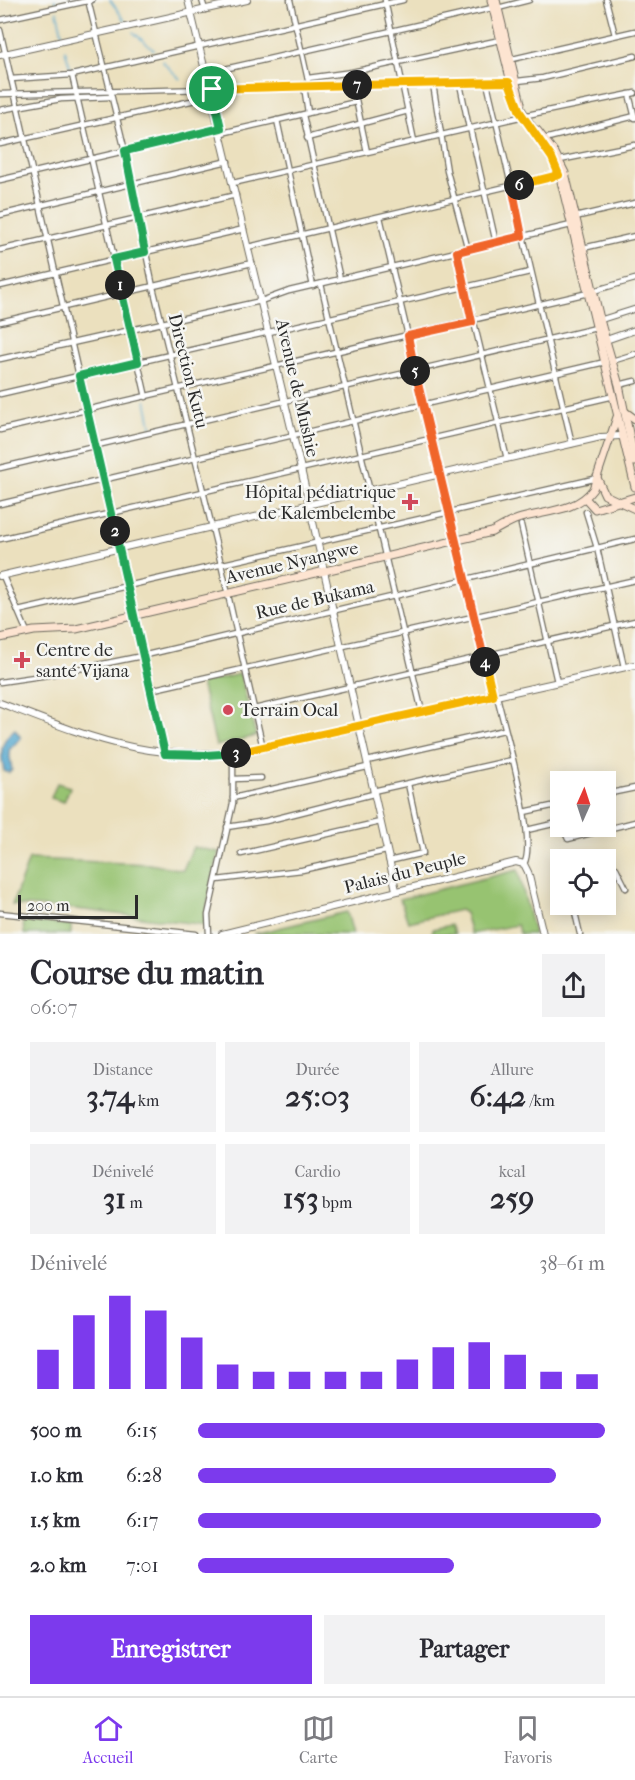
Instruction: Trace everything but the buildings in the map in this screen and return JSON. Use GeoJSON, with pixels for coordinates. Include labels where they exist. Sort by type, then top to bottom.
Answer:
{"type":"FeatureCollection","features":[{"type":"Feature","properties":{"kind":"main road"},"geometry":{"type":"LineString","coordinates":[[490,0],[496,5],[512,82],[525,116],[562,174]]}},
{"type":"Feature","properties":{"kind":"main road"},"geometry":{"type":"LineString","coordinates":[[496,5],[500,40],[508,60]]}},
{"type":"Feature","properties":{"kind":"main road"},"geometry":{"type":"LineString","coordinates":[[525,116],[560,160],[570,223],[580,249],[596,328],[603,342]]}},
{"type":"Feature","properties":{"kind":"main road"},"geometry":{"type":"LineString","coordinates":[[590,292],[600,320],[617,417],[628,436]]}},
{"type":"Feature","properties":{"kind":"main road"},"geometry":{"type":"LineString","coordinates":[[608,361],[619,385],[635,487]]}},
{"type":"Feature","properties":{"kind":"main road"},"geometry":{"type":"LineString","coordinates":[[624,411],[635,419]]}},
{"type":"Feature","properties":{"kind":"main road"},"geometry":{"type":"LineString","coordinates":[[617,417],[598,477],[586,498],[595,509],[635,497]]}},
{"type":"Feature","properties":{"kind":"main road"},"geometry":{"type":"LineString","coordinates":[[598,477],[602,491],[635,509]]}},
{"type":"Feature","properties":{"kind":"main road","name":"Avenue Nyangwe"},"geometry":{"type":"LineString","coordinates":[[0,638],[27,632],[68,630],[134,616],[492,532],[513,520],[569,506],[586,498]]}},
{"type":"Feature","properties":{"kind":"street"},"geometry":{"type":"LineString","coordinates":[[0,20],[90,0]]}},
{"type":"Feature","properties":{"kind":"street","name":"Direction Kutu"},"geometry":{"type":"LineString","coordinates":[[90,0],[125,151],[145,252],[204,492],[263,748]]}},
{"type":"Feature","properties":{"kind":"street","name":"Avenue de Mushie"},"geometry":{"type":"LineString","coordinates":[[189,0],[269,331],[396,890]]}},
{"type":"Feature","properties":{"kind":"street"},"geometry":{"type":"LineString","coordinates":[[202,0],[205,10]]}},
{"type":"Feature","properties":{"kind":"street"},"geometry":{"type":"LineString","coordinates":[[3,55],[247,0]]}},
{"type":"Feature","properties":{"kind":"street"},"geometry":{"type":"LineString","coordinates":[[290,0],[308,78],[306,86],[307,138],[340,279]]}},
{"type":"Feature","properties":{"kind":"street"},"geometry":{"type":"LineString","coordinates":[[11,79],[72,75],[385,2],[403,0]]}},
{"type":"Feature","properties":{"kind":"street"},"geometry":{"type":"LineString","coordinates":[[207,73],[496,5],[529,0]]}},
{"type":"Feature","properties":{"kind":"street"},"geometry":{"type":"LineString","coordinates":[[606,0],[615,35]]}},
{"type":"Feature","properties":{"kind":"street"},"geometry":{"type":"LineString","coordinates":[[385,2],[414,141]]}},
{"type":"Feature","properties":{"kind":"street"},"geometry":{"type":"LineString","coordinates":[[0,30],[3,55],[25,139],[165,754]]}},
{"type":"Feature","properties":{"kind":"street"},"geometry":{"type":"LineString","coordinates":[[508,60],[635,31]]}},
{"type":"Feature","properties":{"kind":"street"},"geometry":{"type":"LineString","coordinates":[[308,78],[399,63],[500,40]]}},
{"type":"Feature","properties":{"kind":"street"},"geometry":{"type":"LineString","coordinates":[[0,110],[110,90],[212,92],[306,86],[512,82],[635,56]]}},
{"type":"Feature","properties":{"kind":"street"},"geometry":{"type":"LineString","coordinates":[[72,75],[146,397]]}},
{"type":"Feature","properties":{"kind":"street"},"geometry":{"type":"LineString","coordinates":[[487,83],[572,444]]}},
{"type":"Feature","properties":{"kind":"street"},"geometry":{"type":"LineString","coordinates":[[432,84],[440,135],[468,250]]}},
{"type":"Feature","properties":{"kind":"street"},"geometry":{"type":"LineString","coordinates":[[460,84],[496,243]]}},
{"type":"Feature","properties":{"kind":"street"},"geometry":{"type":"LineString","coordinates":[[353,86],[367,152]]}},
{"type":"Feature","properties":{"kind":"street"},"geometry":{"type":"LineString","coordinates":[[0,144],[117,118],[212,92]]}},
{"type":"Feature","properties":{"kind":"street"},"geometry":{"type":"LineString","coordinates":[[0,94],[111,97]]}},
{"type":"Feature","properties":{"kind":"street"},"geometry":{"type":"LineString","coordinates":[[233,183],[496,122],[632,94],[635,117],[544,139]]}},
{"type":"Feature","properties":{"kind":"street"},"geometry":{"type":"LineString","coordinates":[[0,180],[356,102]]}},
{"type":"Feature","properties":{"kind":"street"},"geometry":{"type":"LineString","coordinates":[[307,138],[408,111]]}},
{"type":"Feature","properties":{"kind":"street"},"geometry":{"type":"LineString","coordinates":[[277,120],[313,286]]}},
{"type":"Feature","properties":{"kind":"street"},"geometry":{"type":"LineString","coordinates":[[560,160],[635,145]]}},
{"type":"Feature","properties":{"kind":"street"},"geometry":{"type":"LineString","coordinates":[[0,215],[228,161]]}},
{"type":"Feature","properties":{"kind":"street"},"geometry":{"type":"LineString","coordinates":[[248,247],[562,174]]}},
{"type":"Feature","properties":{"kind":"street"},"geometry":{"type":"LineString","coordinates":[[0,250],[236,195]]}},
{"type":"Feature","properties":{"kind":"street"},"geometry":{"type":"LineString","coordinates":[[0,359],[130,328],[261,301],[340,279],[496,243],[635,203]]}},
{"type":"Feature","properties":{"kind":"street"},"geometry":{"type":"LineString","coordinates":[[380,218],[422,405],[524,812],[528,854],[524,864],[543,934]]}},
{"type":"Feature","properties":{"kind":"street"},"geometry":{"type":"LineString","coordinates":[[0,286],[244,229]]}},
{"type":"Feature","properties":{"kind":"street"},"geometry":{"type":"LineString","coordinates":[[580,249],[635,236]]}},
{"type":"Feature","properties":{"kind":"street"},"geometry":{"type":"LineString","coordinates":[[457,252],[472,322],[507,459]]}},
{"type":"Feature","properties":{"kind":"street"},"geometry":{"type":"LineString","coordinates":[[0,322],[252,263]]}},
{"type":"Feature","properties":{"kind":"street"},"geometry":{"type":"LineString","coordinates":[[0,394],[530,272]]}},
{"type":"Feature","properties":{"kind":"street"},"geometry":{"type":"LineString","coordinates":[[0,430],[472,322],[635,279]]}},
{"type":"Feature","properties":{"kind":"street"},"geometry":{"type":"LineString","coordinates":[[321,284],[422,712]]}},
{"type":"Feature","properties":{"kind":"street"},"geometry":{"type":"LineString","coordinates":[[600,320],[635,309]]}},
{"type":"Feature","properties":{"kind":"street"},"geometry":{"type":"LineString","coordinates":[[0,468],[596,328]]}},
{"type":"Feature","properties":{"kind":"street"},"geometry":{"type":"LineString","coordinates":[[603,342],[635,330]]}},
{"type":"Feature","properties":{"kind":"street"},"geometry":{"type":"LineString","coordinates":[[0,504],[635,354]]}},
{"type":"Feature","properties":{"kind":"street"},"geometry":{"type":"LineString","coordinates":[[619,385],[635,381]]}},
{"type":"Feature","properties":{"kind":"street"},"geometry":{"type":"LineString","coordinates":[[0,539],[614,396]]}},
{"type":"Feature","properties":{"kind":"street"},"geometry":{"type":"LineString","coordinates":[[27,632],[1,576],[572,444],[611,436],[628,436]]}},
{"type":"Feature","properties":{"kind":"street"},"geometry":{"type":"LineString","coordinates":[[18,611],[598,477]]}},
{"type":"Feature","properties":{"kind":"street"},"geometry":{"type":"LineString","coordinates":[[586,512],[597,548],[624,667]]}},
{"type":"Feature","properties":{"kind":"street"},"geometry":{"type":"LineString","coordinates":[[521,525],[557,682]]}},
{"type":"Feature","properties":{"kind":"street","name":"Rue de Bukama"},"geometry":{"type":"LineString","coordinates":[[0,682],[142,656],[635,540]]}},
{"type":"Feature","properties":{"kind":"street"},"geometry":{"type":"LineString","coordinates":[[150,690],[635,580]]}},
{"type":"Feature","properties":{"kind":"street"},"geometry":{"type":"LineString","coordinates":[[254,709],[635,621]]}},
{"type":"Feature","properties":{"kind":"street"},"geometry":{"type":"LineString","coordinates":[[0,703],[89,737],[130,749],[165,754],[233,753],[635,665]]}},
{"type":"Feature","properties":{"kind":"street"},"geometry":{"type":"LineString","coordinates":[[233,798],[504,730]]}},
{"type":"Feature","properties":{"kind":"street"},"geometry":{"type":"LineString","coordinates":[[209,934],[208,915],[233,798],[233,753]]}},
{"type":"Feature","properties":{"kind":"street"},"geometry":{"type":"LineString","coordinates":[[227,827],[266,821],[512,760]]}},
{"type":"Feature","properties":{"kind":"street"},"geometry":{"type":"LineString","coordinates":[[233,779],[261,778]]}},
{"type":"Feature","properties":{"kind":"street"},"geometry":{"type":"LineString","coordinates":[[389,861],[423,853],[408,784]]}},
{"type":"Feature","properties":{"kind":"street"},"geometry":{"type":"LineString","coordinates":[[616,793],[635,788]]}},
{"type":"Feature","properties":{"kind":"street"},"geometry":{"type":"LineString","coordinates":[[524,812],[550,806]]}},
{"type":"Feature","properties":{"kind":"street"},"geometry":{"type":"LineString","coordinates":[[241,854],[380,822]]}},
{"type":"Feature","properties":{"kind":"street"},"geometry":{"type":"LineString","coordinates":[[616,827],[635,822]]}},
{"type":"Feature","properties":{"kind":"street"},"geometry":{"type":"LineString","coordinates":[[527,830],[550,824]]}},
{"type":"Feature","properties":{"kind":"street"},"geometry":{"type":"LineString","coordinates":[[217,880],[302,870],[386,851]]}},
{"type":"Feature","properties":{"kind":"street","name":"Palais du Peuple"},"geometry":{"type":"LineString","coordinates":[[222,934],[511,862],[524,864]]}},
{"type":"Feature","properties":{"kind":"street"},"geometry":{"type":"LineString","coordinates":[[616,868],[626,888]]}},
{"type":"Feature","properties":{"kind":"street"},"geometry":{"type":"LineString","coordinates":[[0,913],[196,934]]}},
{"type":"Feature","properties":{"kind":"street"},"geometry":{"type":"LineString","coordinates":[[576,915],[580,934]]}},
{"type":"Feature","properties":{"kind":"green space","name":"Terrain Ocal"},"geometry":{"type":"Polygon","coordinates":[[[240,674],[256,736],[216,746],[201,683],[240,674]]]}},
{"type":"Feature","properties":{"kind":"green space"},"geometry":{"type":"Polygon","coordinates":[[[57,783],[70,787],[64,802],[51,798],[57,783]]]}},
{"type":"Feature","properties":{"kind":"green space"},"geometry":{"type":"Polygon","coordinates":[[[193,847],[219,852],[205,914],[205,925],[76,909],[12,905],[29,859],[149,864],[183,870],[193,847]]]}},
{"type":"Feature","properties":{"kind":"green space"},"geometry":{"type":"Polygon","coordinates":[[[518,870],[534,934],[520,934],[517,925],[471,934],[465,913],[460,910],[408,922],[400,899],[518,870]]]}},
{"type":"Feature","properties":{"kind":"green space"},"geometry":{"type":"Polygon","coordinates":[[[347,912],[353,934],[253,934],[347,912]]]}},
{"type":"Feature","properties":{"kind":"green space"},"geometry":{"type":"Polygon","coordinates":[[[23,921],[71,925],[71,934],[24,934],[23,921]]]}},
{"type":"Feature","properties":{"kind":"green space"},"geometry":{"type":"Polygon","coordinates":[[[451,925],[455,934],[432,934],[433,929],[451,925]]]}},
{"type":"Feature","properties":{"kind":"water"},"geometry":{"type":"Polygon","coordinates":[[[15,729],[21,738],[9,750],[12,770],[9,773],[4,771],[2,747],[6,737],[15,729]]]}},
{"type":"Feature","properties":{"kind":"waterway"},"geometry":{"type":"LineString","coordinates":[[55,0],[56,4]]}},
{"type":"Feature","properties":{"kind":"waterway"},"geometry":{"type":"LineString","coordinates":[[110,0],[126,22]]}},
{"type":"Feature","properties":{"kind":"waterway"},"geometry":{"type":"LineString","coordinates":[[57,11],[63,37]]}},
{"type":"Feature","properties":{"kind":"waterway"},"geometry":{"type":"LineString","coordinates":[[133,32],[154,50]]}},
{"type":"Feature","properties":{"kind":"waterway"},"geometry":{"type":"LineString","coordinates":[[65,50],[69,63]]}},
{"type":"Feature","properties":{"kind":"waterway"},"geometry":{"type":"LineString","coordinates":[[162,61],[180,79]]}},
{"type":"Feature","properties":{"kind":"waterway"},"geometry":{"type":"LineString","coordinates":[[69,63],[72,74]]}},
{"type":"Feature","properties":{"kind":"waterway"},"geometry":{"type":"LineString","coordinates":[[146,400],[152,430]]}},
{"type":"Feature","properties":{"kind":"place","name":"Hôpital pédiatrique de Kalembelembe"},"geometry":{"type":"Point","coordinates":[410,502]}},
{"type":"Feature","properties":{"kind":"place","name":"Centre de santé Vijana"},"geometry":{"type":"Point","coordinates":[22,660]}},
{"type":"Feature","properties":{"kind":"place","name":"Terrain Ocal"},"geometry":{"type":"Point","coordinates":[228,710]}},
{"type":"Feature","properties":{"kind":"route"},"geometry":{"type":"LineString","coordinates":[[509,82],[520,112],[558,169],[559,175],[512,186],[522,236],[457,252],[472,322],[408,336],[422,405],[457,540],[493,696],[263,748],[206,755],[165,754],[79,376],[138,362],[114,259],[145,252],[125,151],[221,128],[212,89],[509,82]]}}]}
